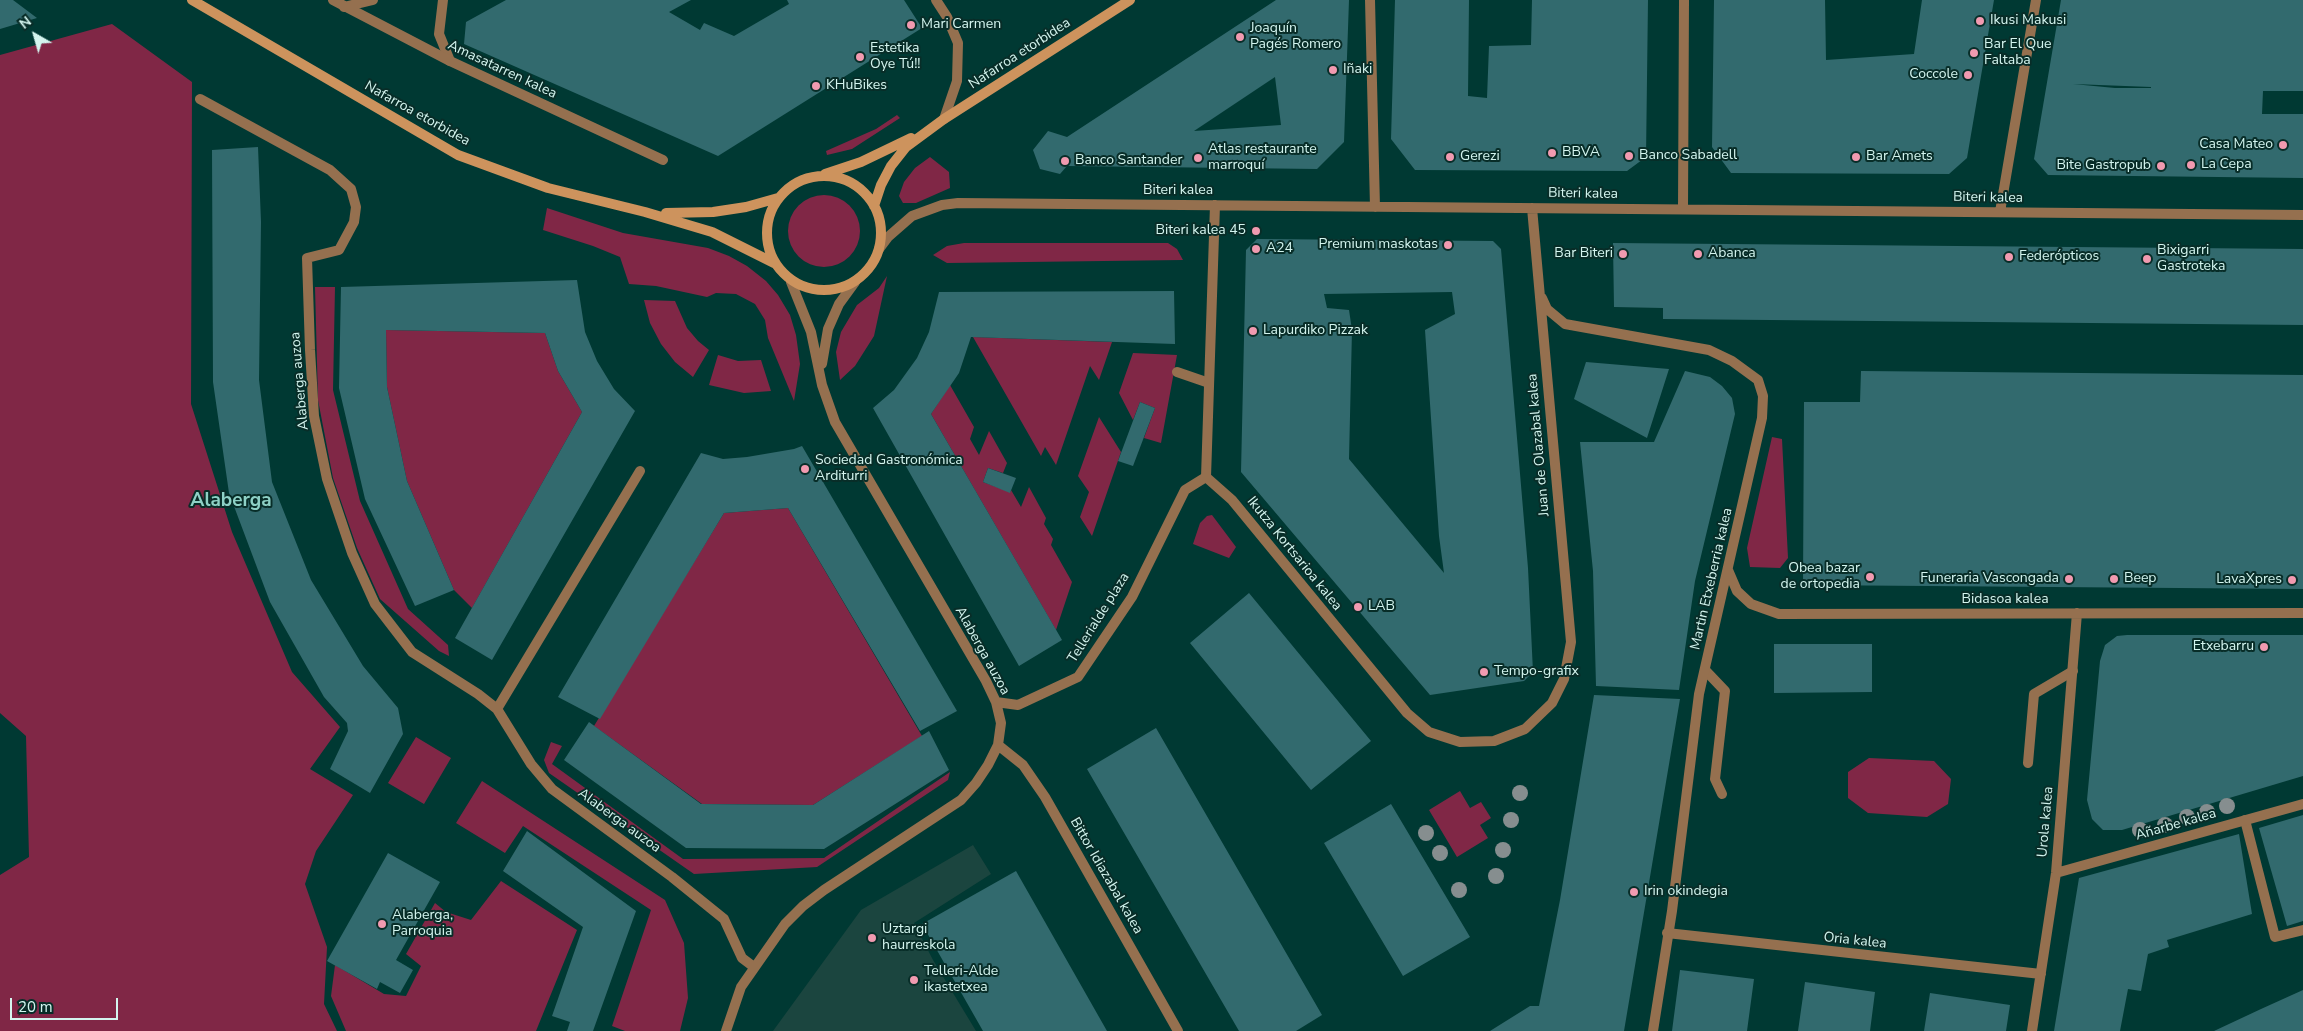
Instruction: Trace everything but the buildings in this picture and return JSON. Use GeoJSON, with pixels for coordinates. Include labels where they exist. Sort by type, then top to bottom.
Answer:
{"type":"FeatureCollection","features":[{"type":"Feature","properties":{"kind":"main road","name":"Nafarroa etorbidea"},"geometry":{"type":"LineString","coordinates":[[192,0],[458,155],[548,188],[645,212],[712,232],[774,262]]}},
{"type":"Feature","properties":{"kind":"main road","name":"Nafarroa etorbidea"},"geometry":{"type":"LineString","coordinates":[[874,206],[881,185],[891,166],[906,147],[944,119],[1130,0]]}},
{"type":"Feature","properties":{"kind":"main road","name":"Nafarroa etorbidea"},"geometry":{"type":"LineString","coordinates":[[822,176],[861,162],[925,132]]}},
{"type":"Feature","properties":{"kind":"main road"},"geometry":{"type":"LineString","coordinates":[[822,176],[839,178],[853,183],[865,193],[874,206],[880,220],[879,249],[870,267],[855,282],[841,288],[825,290],[810,289],[791,282],[774,262],[767,247],[766,229],[770,213],[778,198],[790,186],[806,178],[822,176]]}},
{"type":"Feature","properties":{"kind":"main road","name":"Nafarroa etorbidea"},"geometry":{"type":"LineString","coordinates":[[645,212],[679,214],[713,212],[746,207],[778,198]]}},
{"type":"Feature","properties":{"kind":"street","name":"Amasatarren kalea"},"geometry":{"type":"LineString","coordinates":[[332,0],[450,61],[663,160]]}},
{"type":"Feature","properties":{"kind":"street"},"geometry":{"type":"LineString","coordinates":[[344,7],[373,0]]}},
{"type":"Feature","properties":{"kind":"street"},"geometry":{"type":"LineString","coordinates":[[443,0],[439,34],[450,61]]}},
{"type":"Feature","properties":{"kind":"street"},"geometry":{"type":"LineString","coordinates":[[936,0],[947,17],[958,43],[957,81],[944,119]]}},
{"type":"Feature","properties":{"kind":"street"},"geometry":{"type":"LineString","coordinates":[[1370,0],[1375,207]]}},
{"type":"Feature","properties":{"kind":"street"},"geometry":{"type":"LineString","coordinates":[[1683,209],[1684,0]]}},
{"type":"Feature","properties":{"kind":"street"},"geometry":{"type":"LineString","coordinates":[[2000,212],[2036,0]]}},
{"type":"Feature","properties":{"kind":"street","name":"Alaberga auzoa"},"geometry":{"type":"LineString","coordinates":[[200,99],[330,170],[352,189],[356,207],[354,222],[339,250],[307,258],[314,416],[327,480],[352,553],[374,604],[412,652],[478,694],[496,710],[531,764],[552,789],[672,877],[724,919],[742,958],[754,967]]}},
{"type":"Feature","properties":{"kind":"street","name":"Biteri kalea"},"geometry":{"type":"LineString","coordinates":[[879,249],[888,237],[912,216],[942,205],[991,203],[2303,215]]}},
{"type":"Feature","properties":{"kind":"street"},"geometry":{"type":"LineString","coordinates":[[1206,477],[1215,205]]}},
{"type":"Feature","properties":{"kind":"street","name":"Juan de Olazabal kalea"},"geometry":{"type":"LineString","coordinates":[[1532,208],[1570,642],[1564,680]]}},
{"type":"Feature","properties":{"kind":"street","name":"Alaberga auzoa"},"geometry":{"type":"LineString","coordinates":[[726,1031],[741,987],[785,924],[803,906],[961,800],[988,765],[998,745],[1000,723],[996,702],[986,681],[835,422],[822,385],[811,332],[791,282]]}},
{"type":"Feature","properties":{"kind":"street","name":"Alaberga auzoa"},"geometry":{"type":"LineString","coordinates":[[822,385],[822,357],[828,329],[839,304],[855,282]]}},
{"type":"Feature","properties":{"kind":"street","name":"Martin Etxeberria kalea"},"geometry":{"type":"LineString","coordinates":[[1538,289],[1547,309],[1565,324],[1709,350],[1732,361],[1758,380],[1763,396],[1762,418],[1699,694],[1672,911],[1653,1031]]}},
{"type":"Feature","properties":{"kind":"street"},"geometry":{"type":"LineString","coordinates":[[1177,372],[1209,382]]}},
{"type":"Feature","properties":{"kind":"street"},"geometry":{"type":"LineString","coordinates":[[496,710],[640,471]]}},
{"type":"Feature","properties":{"kind":"street","name":"Ikutza Kortsarioa kalea"},"geometry":{"type":"LineString","coordinates":[[1206,477],[1232,500],[1407,713],[1429,732],[1460,742],[1494,742],[1525,729],[1552,703],[1564,680]]}},
{"type":"Feature","properties":{"kind":"street","name":"Tellerialde plaza"},"geometry":{"type":"LineString","coordinates":[[996,702],[1018,705],[1078,677],[1132,597],[1185,490],[1206,477]]}},
{"type":"Feature","properties":{"kind":"street","name":"Bidasoa kalea"},"geometry":{"type":"LineString","coordinates":[[1728,570],[1737,590],[1751,604],[1779,614],[2303,612]]}},
{"type":"Feature","properties":{"kind":"street","name":"Urola kalea"},"geometry":{"type":"LineString","coordinates":[[2032,1031],[2056,873],[2077,613]]}},
{"type":"Feature","properties":{"kind":"street"},"geometry":{"type":"LineString","coordinates":[[1705,670],[1725,691],[1715,779],[1722,794]]}},
{"type":"Feature","properties":{"kind":"street"},"geometry":{"type":"LineString","coordinates":[[2028,763],[2034,694],[2072,671]]}},
{"type":"Feature","properties":{"kind":"street","name":"Bittor Idiazabal kalea"},"geometry":{"type":"LineString","coordinates":[[998,745],[1023,765],[1045,797],[1178,1031]]}},
{"type":"Feature","properties":{"kind":"street","name":"Añarbe kalea"},"geometry":{"type":"LineString","coordinates":[[2056,873],[2303,804]]}},
{"type":"Feature","properties":{"kind":"street"},"geometry":{"type":"LineString","coordinates":[[2245,820],[2275,938],[2303,930]]}},
{"type":"Feature","properties":{"kind":"street","name":"Oria kalea"},"geometry":{"type":"LineString","coordinates":[[1667,933],[2041,974]]}},
{"type":"Feature","properties":{"kind":"shaded area"},"geometry":{"type":"Polygon","coordinates":[[[112,24],[192,82],[191,404],[232,532],[292,672],[340,727],[310,769],[353,795],[316,851],[305,884],[327,947],[324,1004],[337,1031],[0,1031],[0,875],[29,857],[26,736],[0,713],[0,55],[112,24]]]}},
{"type":"Feature","properties":{"kind":"shaded area"},"geometry":{"type":"Polygon","coordinates":[[[897,115],[900,118],[852,149],[827,155],[826,151],[876,129],[897,115]]]}},
{"type":"Feature","properties":{"kind":"shaded area"},"geometry":{"type":"Polygon","coordinates":[[[930,157],[949,172],[950,188],[916,203],[903,203],[899,196],[904,182],[915,168],[930,157]]]}},
{"type":"Feature","properties":{"kind":"shaded area"},"geometry":{"type":"Polygon","coordinates":[[[831,195],[850,205],[858,217],[860,231],[858,245],[850,257],[838,265],[817,267],[798,257],[790,245],[788,224],[798,205],[810,197],[831,195]]]}},
{"type":"Feature","properties":{"kind":"shaded area"},"geometry":{"type":"Polygon","coordinates":[[[547,208],[623,233],[708,248],[729,256],[747,266],[766,281],[778,295],[790,315],[796,335],[800,364],[794,401],[768,338],[765,320],[755,304],[736,294],[716,293],[707,297],[656,286],[629,284],[620,257],[543,230],[547,208]]]}},
{"type":"Feature","properties":{"kind":"shaded area"},"geometry":{"type":"Polygon","coordinates":[[[964,243],[1168,243],[1177,249],[1183,260],[947,263],[933,255],[947,246],[964,243]]]}},
{"type":"Feature","properties":{"kind":"shaded area"},"geometry":{"type":"Polygon","coordinates":[[[887,276],[874,336],[855,366],[840,380],[836,352],[841,332],[857,305],[879,288],[887,276]]]}},
{"type":"Feature","properties":{"kind":"shaded area"},"geometry":{"type":"Polygon","coordinates":[[[315,287],[335,287],[333,390],[360,501],[408,609],[448,645],[449,656],[439,651],[380,599],[357,548],[333,478],[318,400],[315,287]]]}},
{"type":"Feature","properties":{"kind":"shaded area"},"geometry":{"type":"Polygon","coordinates":[[[644,300],[675,301],[687,328],[709,350],[693,377],[675,362],[661,344],[650,323],[644,300]]]}},
{"type":"Feature","properties":{"kind":"shaded area"},"geometry":{"type":"Polygon","coordinates":[[[386,330],[545,333],[558,371],[582,412],[472,608],[454,590],[407,481],[387,387],[386,330]]]}},
{"type":"Feature","properties":{"kind":"shaded area"},"geometry":{"type":"Polygon","coordinates":[[[973,337],[1112,342],[1099,380],[1090,366],[1056,465],[1045,447],[1041,456],[973,337]]]}},
{"type":"Feature","properties":{"kind":"shaded area"},"geometry":{"type":"Polygon","coordinates":[[[1133,353],[1177,355],[1161,443],[1144,438],[1155,408],[1140,402],[1133,420],[1119,393],[1133,353]]]}},
{"type":"Feature","properties":{"kind":"shaded area"},"geometry":{"type":"Polygon","coordinates":[[[718,355],[738,361],[761,360],[771,391],[744,393],[709,385],[718,355]]]}},
{"type":"Feature","properties":{"kind":"shaded area"},"geometry":{"type":"Polygon","coordinates":[[[950,385],[974,427],[970,439],[979,455],[989,431],[1007,463],[1003,473],[988,468],[983,482],[1010,492],[1011,490],[1021,507],[1029,487],[1046,518],[1044,524],[1053,539],[1051,545],[1072,582],[1056,630],[931,414],[950,385]]]}},
{"type":"Feature","properties":{"kind":"shaded area"},"geometry":{"type":"Polygon","coordinates":[[[1099,417],[1121,452],[1092,536],[1080,517],[1089,492],[1078,476],[1099,417]]]}},
{"type":"Feature","properties":{"kind":"shaded area"},"geometry":{"type":"Polygon","coordinates":[[[1772,437],[1782,439],[1788,558],[1780,568],[1750,567],[1747,548],[1772,437]]]}},
{"type":"Feature","properties":{"kind":"shaded area"},"geometry":{"type":"Polygon","coordinates":[[[788,508],[922,736],[813,805],[702,804],[594,726],[724,513],[788,508]]]}},
{"type":"Feature","properties":{"kind":"shaded area"},"geometry":{"type":"Polygon","coordinates":[[[1212,515],[1236,547],[1229,558],[1193,544],[1200,523],[1207,516],[1212,515]]]}},
{"type":"Feature","properties":{"kind":"shaded area"},"geometry":{"type":"Polygon","coordinates":[[[416,737],[451,758],[424,804],[388,783],[416,737]]]}},
{"type":"Feature","properties":{"kind":"shaded area"},"geometry":{"type":"Polygon","coordinates":[[[551,742],[562,746],[552,764],[683,859],[824,858],[950,772],[948,780],[817,867],[694,874],[549,773],[544,760],[551,742]]]}},
{"type":"Feature","properties":{"kind":"shaded area"},"geometry":{"type":"Polygon","coordinates":[[[1869,758],[1934,761],[1951,779],[1948,804],[1927,817],[1868,813],[1848,798],[1848,772],[1869,758]]]}},
{"type":"Feature","properties":{"kind":"shaded area"},"geometry":{"type":"Polygon","coordinates":[[[482,781],[665,900],[684,943],[688,998],[680,1031],[625,1031],[612,1026],[651,910],[523,826],[505,853],[456,823],[482,781]]]}},
{"type":"Feature","properties":{"kind":"shaded area"},"geometry":{"type":"Polygon","coordinates":[[[1460,791],[1470,808],[1481,802],[1491,818],[1480,825],[1488,838],[1457,857],[1429,810],[1460,791]]]}},
{"type":"Feature","properties":{"kind":"shaded area","name":"Uztargi haurreskola"},"geometry":{"type":"Polygon","coordinates":[[[973,845],[991,874],[914,923],[933,960],[976,1031],[773,1031],[861,910],[973,845]]]}},
{"type":"Feature","properties":{"kind":"shaded area"},"geometry":{"type":"Polygon","coordinates":[[[501,881],[577,930],[536,1031],[346,1031],[331,996],[335,965],[384,994],[406,996],[421,966],[406,954],[435,903],[446,912],[471,920],[501,881]]]}},
{"type":"Feature","properties":{"kind":"place","name":"Ikusi Makusi"},"geometry":{"type":"Point","coordinates":[1980,21]}},
{"type":"Feature","properties":{"kind":"place","name":"Mari Carmen"},"geometry":{"type":"Point","coordinates":[911,25]}},
{"type":"Feature","properties":{"kind":"place","name":"Joaquín Pagés Romero"},"geometry":{"type":"Point","coordinates":[1240,37]}},
{"type":"Feature","properties":{"kind":"place","name":"Bar El Que Faltaba"},"geometry":{"type":"Point","coordinates":[1974,53]}},
{"type":"Feature","properties":{"kind":"place","name":"Estetika Oye Tú!!"},"geometry":{"type":"Point","coordinates":[860,57]}},
{"type":"Feature","properties":{"kind":"place","name":"Iñaki"},"geometry":{"type":"Point","coordinates":[1333,70]}},
{"type":"Feature","properties":{"kind":"place","name":"Coccole"},"geometry":{"type":"Point","coordinates":[1968,75]}},
{"type":"Feature","properties":{"kind":"place","name":"KHuBikes"},"geometry":{"type":"Point","coordinates":[816,86]}},
{"type":"Feature","properties":{"kind":"place","name":"Casa Mateo"},"geometry":{"type":"Point","coordinates":[2283,145]}},
{"type":"Feature","properties":{"kind":"place","name":"BBVA"},"geometry":{"type":"Point","coordinates":[1552,153]}},
{"type":"Feature","properties":{"kind":"place","name":"Banco Sabadell"},"geometry":{"type":"Point","coordinates":[1629,156]}},
{"type":"Feature","properties":{"kind":"place","name":"Gerezi"},"geometry":{"type":"Point","coordinates":[1450,157]}},
{"type":"Feature","properties":{"kind":"place","name":"Bar Amets"},"geometry":{"type":"Point","coordinates":[1856,157]}},
{"type":"Feature","properties":{"kind":"place","name":"Atlas restaurante marroquí"},"geometry":{"type":"Point","coordinates":[1198,158]}},
{"type":"Feature","properties":{"kind":"place","name":"Banco Santander"},"geometry":{"type":"Point","coordinates":[1065,161]}},
{"type":"Feature","properties":{"kind":"place","name":"La Cepa"},"geometry":{"type":"Point","coordinates":[2191,165]}},
{"type":"Feature","properties":{"kind":"place","name":"Bite Gastropub"},"geometry":{"type":"Point","coordinates":[2161,166]}},
{"type":"Feature","properties":{"kind":"place","name":"Biteri kalea 45"},"geometry":{"type":"Point","coordinates":[1256,231]}},
{"type":"Feature","properties":{"kind":"place","name":"Premium maskotas"},"geometry":{"type":"Point","coordinates":[1448,245]}},
{"type":"Feature","properties":{"kind":"place","name":"A24"},"geometry":{"type":"Point","coordinates":[1256,249]}},
{"type":"Feature","properties":{"kind":"place","name":"Bar Biteri"},"geometry":{"type":"Point","coordinates":[1623,254]}},
{"type":"Feature","properties":{"kind":"place","name":"Abanca"},"geometry":{"type":"Point","coordinates":[1698,254]}},
{"type":"Feature","properties":{"kind":"place","name":"Federópticos"},"geometry":{"type":"Point","coordinates":[2009,257]}},
{"type":"Feature","properties":{"kind":"place","name":"Bixigarri Gastroteka"},"geometry":{"type":"Point","coordinates":[2147,259]}},
{"type":"Feature","properties":{"kind":"place","name":"Lapurdiko Pizzak"},"geometry":{"type":"Point","coordinates":[1253,331]}},
{"type":"Feature","properties":{"kind":"place","name":"Sociedad Gastronómica Arditurri"},"geometry":{"type":"Point","coordinates":[805,469]}},
{"type":"Feature","properties":{"kind":"place","name":"Obea bazar de ortopedia"},"geometry":{"type":"Point","coordinates":[1870,577]}},
{"type":"Feature","properties":{"kind":"place","name":"Funeraria Vascongada"},"geometry":{"type":"Point","coordinates":[2069,579]}},
{"type":"Feature","properties":{"kind":"place","name":"Beep"},"geometry":{"type":"Point","coordinates":[2114,579]}},
{"type":"Feature","properties":{"kind":"place","name":"LavaXpres"},"geometry":{"type":"Point","coordinates":[2292,580]}},
{"type":"Feature","properties":{"kind":"place","name":"LAB"},"geometry":{"type":"Point","coordinates":[1358,607]}},
{"type":"Feature","properties":{"kind":"place","name":"Etxebarru"},"geometry":{"type":"Point","coordinates":[2264,647]}},
{"type":"Feature","properties":{"kind":"place","name":"Tempo-grafix"},"geometry":{"type":"Point","coordinates":[1484,672]}},
{"type":"Feature","properties":{"kind":"place","name":"Irin okindegia"},"geometry":{"type":"Point","coordinates":[1634,892]}},
{"type":"Feature","properties":{"kind":"place","name":"Alaberga, Parroquia"},"geometry":{"type":"Point","coordinates":[382,924]}},
{"type":"Feature","properties":{"kind":"place","name":"Uztargi haurreskola"},"geometry":{"type":"Point","coordinates":[872,938]}},
{"type":"Feature","properties":{"kind":"place","name":"Telleri-Alde ikastetxea"},"geometry":{"type":"Point","coordinates":[914,980]}},
{"type":"Feature","properties":{"kind":"district","name":"Alaberga"},"geometry":{"type":"Point","coordinates":[231,501]}}]}
